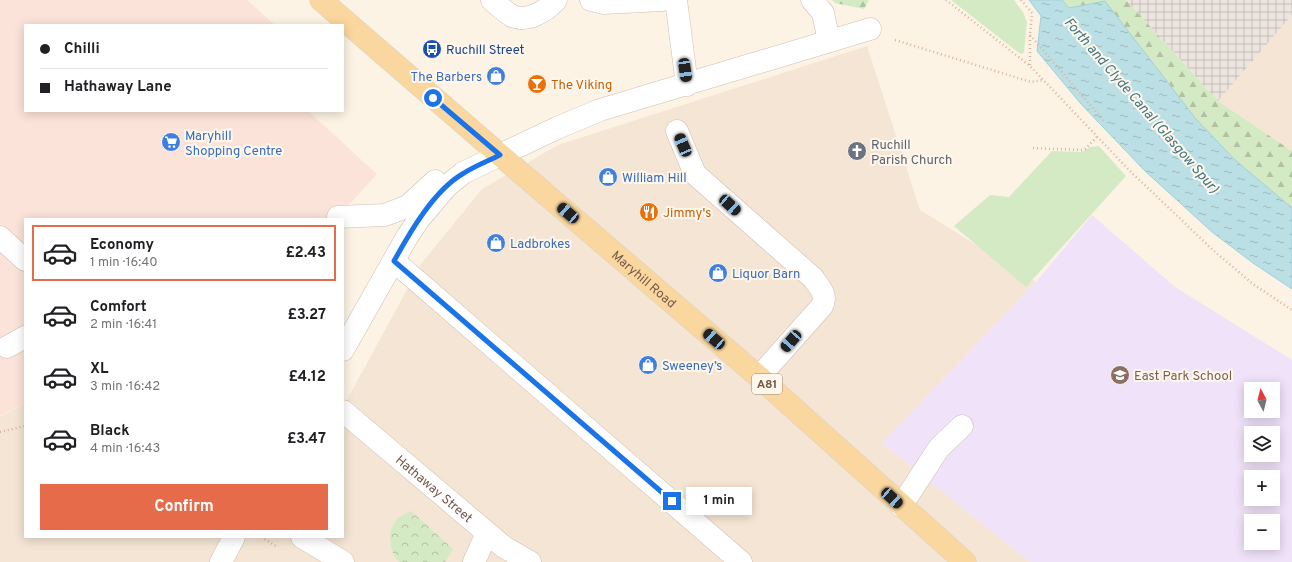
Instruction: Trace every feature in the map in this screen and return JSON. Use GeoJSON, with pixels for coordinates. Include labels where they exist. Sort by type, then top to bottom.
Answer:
{"type":"FeatureCollection","features":[{"type":"Feature","properties":{"kind":"main road","name":"Maryhill Road"},"geometry":{"type":"LineString","coordinates":[[321,0],[759,377],[965,562]]}},
{"type":"Feature","properties":{"kind":"street"},"geometry":{"type":"LineString","coordinates":[[492,0],[511,15],[523,18],[538,14],[553,4],[556,0]]}},
{"type":"Feature","properties":{"kind":"street"},"geometry":{"type":"LineString","coordinates":[[591,0],[604,4],[663,0]]}},
{"type":"Feature","properties":{"kind":"street"},"geometry":{"type":"LineString","coordinates":[[676,0],[687,85]]}},
{"type":"Feature","properties":{"kind":"street"},"geometry":{"type":"LineString","coordinates":[[812,0],[823,13],[829,41]]}},
{"type":"Feature","properties":{"kind":"street"},"geometry":{"type":"LineString","coordinates":[[344,348],[419,219],[447,186],[463,173],[557,128],[600,110],[687,85],[870,28]]}},
{"type":"Feature","properties":{"kind":"street"},"geometry":{"type":"LineString","coordinates":[[677,131],[695,174],[813,278],[824,294],[822,306],[759,377]]}},
{"type":"Feature","properties":{"kind":"street"},"geometry":{"type":"LineString","coordinates":[[338,216],[385,215],[408,206],[442,174],[465,157],[500,155]]}},
{"type":"Feature","properties":{"kind":"street"},"geometry":{"type":"LineString","coordinates":[[0,237],[24,259]]}},
{"type":"Feature","properties":{"kind":"street"},"geometry":{"type":"LineString","coordinates":[[394,261],[741,562]]}},
{"type":"Feature","properties":{"kind":"street","name":"Hathaway Street"},"geometry":{"type":"LineString","coordinates":[[344,411],[504,547],[530,562]]}},
{"type":"Feature","properties":{"kind":"street"},"geometry":{"type":"LineString","coordinates":[[901,506],[939,448],[962,426]]}},
{"type":"Feature","properties":{"kind":"street"},"geometry":{"type":"LineString","coordinates":[[474,562],[487,533]]}},
{"type":"Feature","properties":{"kind":"street"},"geometry":{"type":"LineString","coordinates":[[221,562],[233,538]]}},
{"type":"Feature","properties":{"kind":"street"},"geometry":{"type":"LineString","coordinates":[[304,538],[343,562]]}},
{"type":"Feature","properties":{"kind":"path"},"geometry":{"type":"LineString","coordinates":[[946,0],[1030,66],[1129,170],[1214,251],[1253,284],[1292,310]]}},
{"type":"Feature","properties":{"kind":"path"},"geometry":{"type":"LineString","coordinates":[[1021,0],[1032,13],[1030,66]]}},
{"type":"Feature","properties":{"kind":"path"},"geometry":{"type":"LineString","coordinates":[[870,28],[900,43],[1023,80],[1030,82],[1044,80]]}},
{"type":"Feature","properties":{"kind":"path"},"geometry":{"type":"LineString","coordinates":[[1030,35],[1104,121]]}},
{"type":"Feature","properties":{"kind":"path"},"geometry":{"type":"LineString","coordinates":[[1033,148],[1081,150],[1085,149],[1098,136]]}},
{"type":"Feature","properties":{"kind":"path"},"geometry":{"type":"LineString","coordinates":[[0,432],[24,426]]}},
{"type":"Feature","properties":{"kind":"shaded area","name":"Maryhill Shopping Centre"},"geometry":{"type":"Polygon","coordinates":[[[0,0],[247,0],[274,24],[24,24],[24,112],[309,112],[377,174],[337,218],[24,218],[24,404],[0,416],[0,0]]]}},
{"type":"Feature","properties":{"kind":"shaded area"},"geometry":{"type":"Polygon","coordinates":[[[1126,0],[1292,0],[1292,15],[1218,101],[1126,0]]]}},
{"type":"Feature","properties":{"kind":"shaded area"},"geometry":{"type":"Polygon","coordinates":[[[1292,15],[1292,151],[1218,101],[1292,15]]]}},
{"type":"Feature","properties":{"kind":"shaded area"},"geometry":{"type":"Polygon","coordinates":[[[867,46],[920,210],[1036,282],[882,443],[1030,562],[0,562],[0,417],[24,404],[24,538],[344,538],[344,405],[421,264],[482,189],[558,145],[867,46]]]}},
{"type":"Feature","properties":{"kind":"shaded area","name":"East Park School"},"geometry":{"type":"Polygon","coordinates":[[[1092,215],[1175,287],[1292,360],[1292,562],[1030,562],[882,443],[1036,282],[1092,215]]]}},
{"type":"Feature","properties":{"kind":"green space"},"geometry":{"type":"Polygon","coordinates":[[[832,0],[869,0],[864,9],[835,3],[832,0]]]}},
{"type":"Feature","properties":{"kind":"green space"},"geometry":{"type":"Polygon","coordinates":[[[951,0],[1014,0],[1023,12],[1027,22],[1024,52],[1022,54],[1019,53],[951,0]]]}},
{"type":"Feature","properties":{"kind":"green space"},"geometry":{"type":"Polygon","coordinates":[[[1062,0],[1126,0],[1218,101],[1292,151],[1292,208],[1235,160],[1196,119],[1105,1],[1069,8],[1062,0]]]}},
{"type":"Feature","properties":{"kind":"green space"},"geometry":{"type":"Polygon","coordinates":[[[1099,146],[1126,176],[1026,287],[954,226],[990,195],[1009,197],[1052,151],[1080,152],[1090,147],[1099,146]]]}},
{"type":"Feature","properties":{"kind":"green space"},"geometry":{"type":"Polygon","coordinates":[[[411,511],[453,549],[445,562],[399,562],[396,559],[390,539],[391,529],[399,518],[411,511]]]}},
{"type":"Feature","properties":{"kind":"water","name":"Forth and Clyde Canal (Glasgow Spur)"},"geometry":{"type":"Polygon","coordinates":[[[1029,0],[1062,0],[1069,8],[1105,1],[1196,119],[1235,160],[1292,208],[1292,289],[1253,263],[1212,232],[1145,171],[1081,104],[1037,51],[1041,16],[1029,0]]]}},
{"type":"Feature","properties":{"kind":"place","name":"Ruchill Street"},"geometry":{"type":"Point","coordinates":[432,49]}},
{"type":"Feature","properties":{"kind":"place","name":"The Barbers"},"geometry":{"type":"Point","coordinates":[496,76]}},
{"type":"Feature","properties":{"kind":"place","name":"The Viking"},"geometry":{"type":"Point","coordinates":[537,84]}},
{"type":"Feature","properties":{"kind":"place","name":"Maryhill Shopping Centre"},"geometry":{"type":"Point","coordinates":[171,142]}},
{"type":"Feature","properties":{"kind":"place","name":"Ruchill Parish Church"},"geometry":{"type":"Point","coordinates":[857,151]}},
{"type":"Feature","properties":{"kind":"place","name":"William Hill"},"geometry":{"type":"Point","coordinates":[608,177]}},
{"type":"Feature","properties":{"kind":"place","name":"Jimmy's"},"geometry":{"type":"Point","coordinates":[649,212]}},
{"type":"Feature","properties":{"kind":"place","name":"Ladbrokes"},"geometry":{"type":"Point","coordinates":[496,243]}},
{"type":"Feature","properties":{"kind":"place","name":"Liquor Barn"},"geometry":{"type":"Point","coordinates":[718,273]}},
{"type":"Feature","properties":{"kind":"place","name":"Sweeney’s"},"geometry":{"type":"Point","coordinates":[648,365]}},
{"type":"Feature","properties":{"kind":"place","name":"East Park School"},"geometry":{"type":"Point","coordinates":[1120,375]}},
{"type":"Feature","properties":{"kind":"route"},"geometry":{"type":"LineString","coordinates":[[433,98],[500,155],[463,173],[447,186],[419,219],[394,261],[672,501]]}}]}
